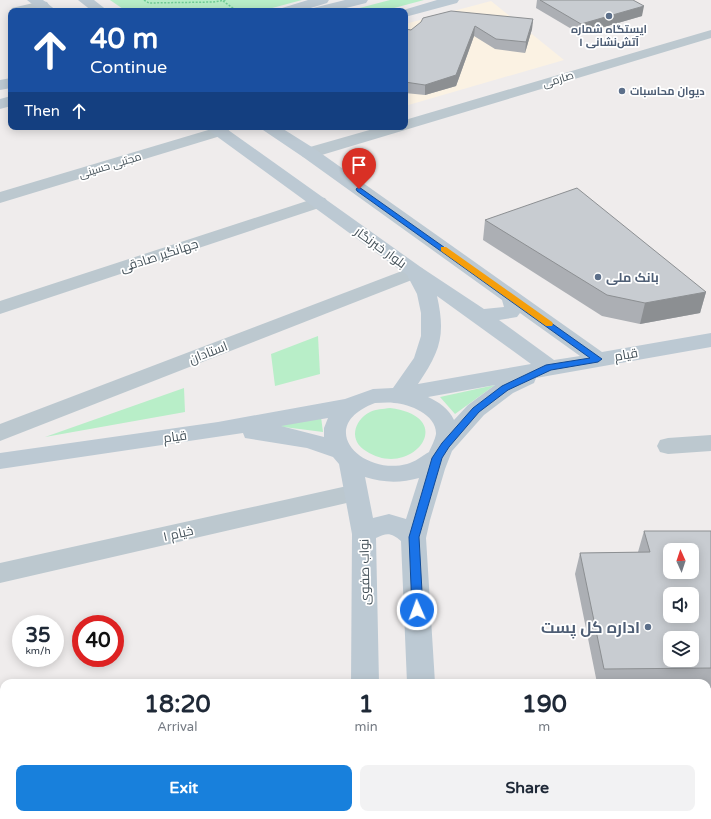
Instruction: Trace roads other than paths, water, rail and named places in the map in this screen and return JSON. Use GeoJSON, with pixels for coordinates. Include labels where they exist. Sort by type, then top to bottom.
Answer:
{"type":"FeatureCollection","features":[{"type":"Feature","properties":{"kind":"street"},"geometry":{"type":"LineString","coordinates":[[85,0],[97,8]]}},
{"type":"Feature","properties":{"kind":"street"},"geometry":{"type":"LineString","coordinates":[[297,8],[322,0]]}},
{"type":"Feature","properties":{"kind":"street"},"geometry":{"type":"LineString","coordinates":[[330,8],[361,0]]}},
{"type":"Feature","properties":{"kind":"street"},"geometry":{"type":"LineString","coordinates":[[408,11],[452,0]]}},
{"type":"Feature","properties":{"kind":"street"},"geometry":{"type":"LineString","coordinates":[[29,8],[42,5]]}},
{"type":"Feature","properties":{"kind":"street","name":"صارمی"},"geometry":{"type":"LineString","coordinates":[[408,124],[711,34]]}},
{"type":"Feature","properties":{"kind":"street","name":"مجتبی حسینی"},"geometry":{"type":"LineString","coordinates":[[0,198],[214,130]]}},
{"type":"Feature","properties":{"kind":"street","name":"بلوار خبرنگار"},"geometry":{"type":"LineString","coordinates":[[218,130],[415,272],[480,316],[549,367]]}},
{"type":"Feature","properties":{"kind":"street"},"geometry":{"type":"LineString","coordinates":[[274,130],[598,359]]}},
{"type":"Feature","properties":{"kind":"street"},"geometry":{"type":"LineString","coordinates":[[308,153],[387,130]]}},
{"type":"Feature","properties":{"kind":"street","name":"جهانگیر صادقی"},"geometry":{"type":"LineString","coordinates":[[0,308],[319,202]]}},
{"type":"Feature","properties":{"kind":"street"},"geometry":{"type":"LineString","coordinates":[[399,395],[424,359],[431,336],[431,313],[427,294],[415,272]]}},
{"type":"Feature","properties":{"kind":"street","name":"استادان"},"geometry":{"type":"LineString","coordinates":[[0,433],[415,272]]}},
{"type":"Feature","properties":{"kind":"street"},"geometry":{"type":"LineString","coordinates":[[480,316],[510,313],[514,307],[512,297]]}},
{"type":"Feature","properties":{"kind":"street","name":"قیام"},"geometry":{"type":"LineString","coordinates":[[399,395],[549,367],[711,340]]}},
{"type":"Feature","properties":{"kind":"street"},"geometry":{"type":"LineString","coordinates":[[218,430],[280,433],[318,442],[345,456],[366,470],[385,474],[405,473],[423,467],[441,451],[476,410],[499,392],[549,367]]}},
{"type":"Feature","properties":{"kind":"street"},"geometry":{"type":"LineString","coordinates":[[345,456],[335,439],[335,427],[340,416],[350,406],[364,398],[381,395],[399,395],[417,399],[432,407],[442,418],[447,432],[414,537],[421,679]]}},
{"type":"Feature","properties":{"kind":"street","name":"قیام"},"geometry":{"type":"LineString","coordinates":[[0,461],[218,430],[350,406]]}},
{"type":"Feature","properties":{"kind":"street"},"geometry":{"type":"LineString","coordinates":[[668,446],[711,443]]}},
{"type":"Feature","properties":{"kind":"street","name":"نواب صفوی"},"geometry":{"type":"LineString","coordinates":[[345,456],[356,494],[364,534],[365,679]]}},
{"type":"Feature","properties":{"kind":"street","name":"خیام ۱"},"geometry":{"type":"LineString","coordinates":[[0,573],[356,494]]}},
{"type":"Feature","properties":{"kind":"street"},"geometry":{"type":"LineString","coordinates":[[364,534],[379,524],[392,524],[405,530],[414,537]]}},
{"type":"Feature","properties":{"kind":"place","name":"ایستگاه شماره ۱ آتش‌نشانی"},"geometry":{"type":"Point","coordinates":[609,16]}},
{"type":"Feature","properties":{"kind":"place","name":"دیوان محاسبات"},"geometry":{"type":"Point","coordinates":[622,91]}},
{"type":"Feature","properties":{"kind":"place","name":"بانک ملی"},"geometry":{"type":"Point","coordinates":[598,277]}},
{"type":"Feature","properties":{"kind":"place","name":"اداره کل پست"},"geometry":{"type":"Point","coordinates":[648,627]}}]}
